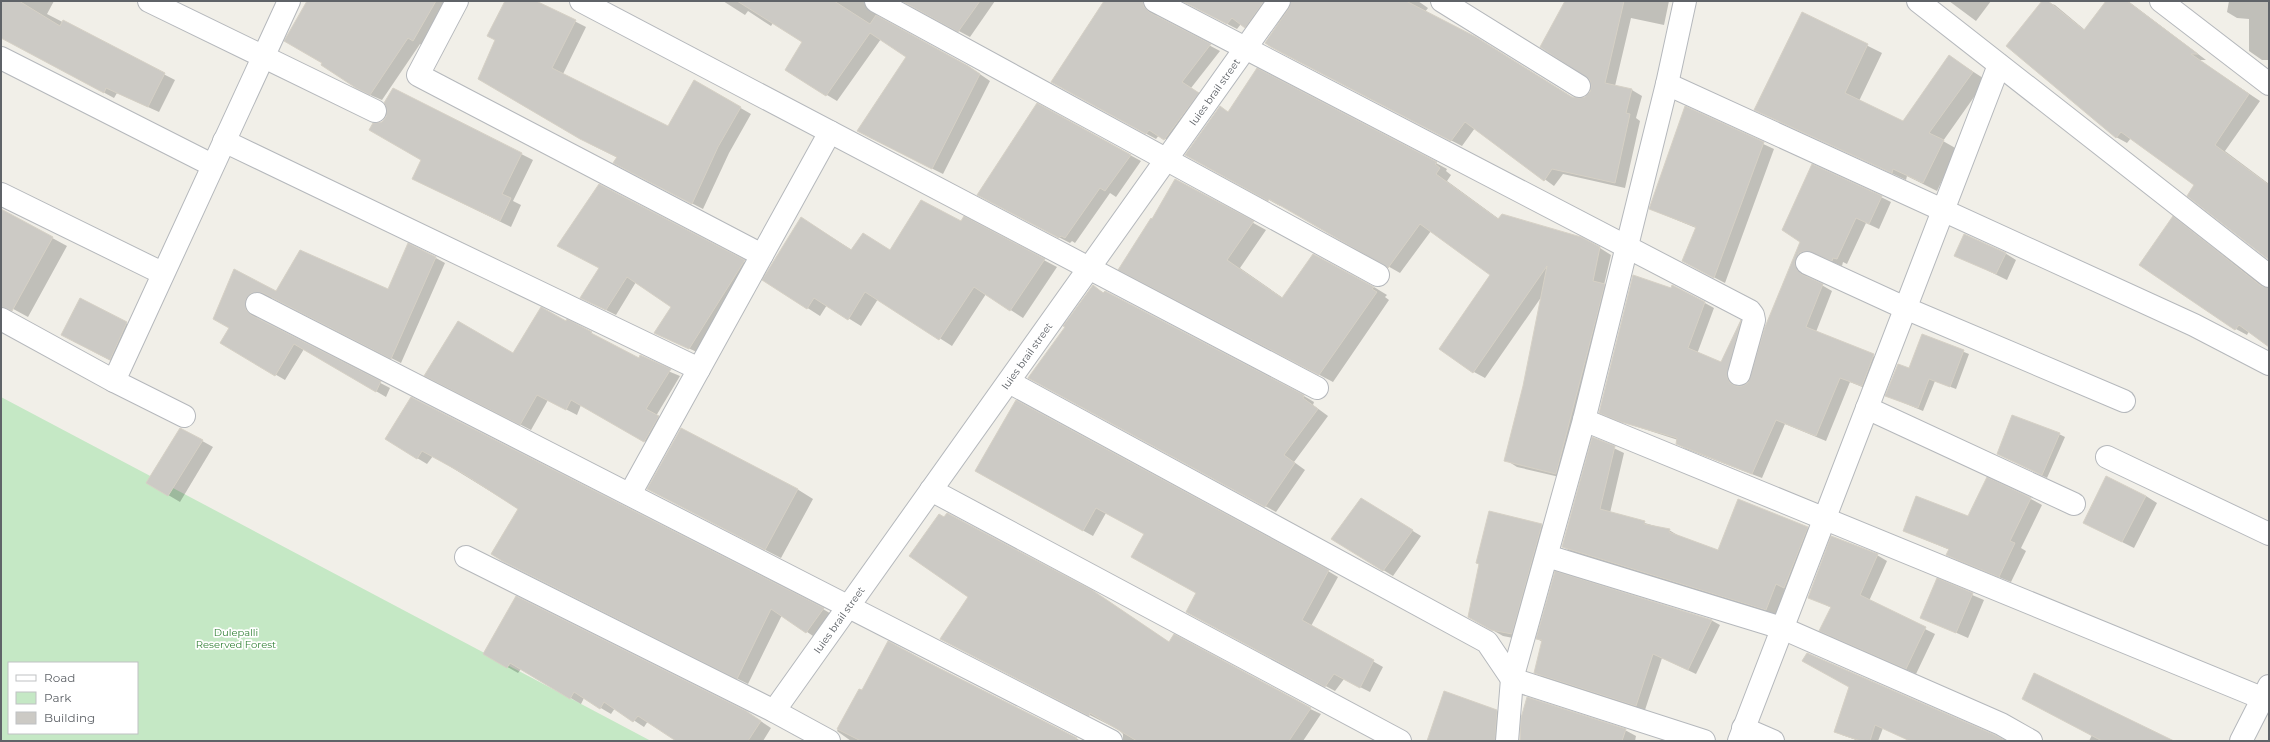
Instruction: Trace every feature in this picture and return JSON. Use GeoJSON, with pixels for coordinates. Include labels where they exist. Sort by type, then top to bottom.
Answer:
{"type":"FeatureCollection","features":[{"type":"Feature","properties":{"kind":"street"},"geometry":{"type":"LineString","coordinates":[[149,1],[375,111]]}},
{"type":"Feature","properties":{"kind":"street"},"geometry":{"type":"LineString","coordinates":[[114,381],[162,273],[289,1]]}},
{"type":"Feature","properties":{"kind":"street"},"geometry":{"type":"LineString","coordinates":[[457,1],[418,75],[762,255]]}},
{"type":"Feature","properties":{"kind":"street"},"geometry":{"type":"LineString","coordinates":[[581,1],[1317,388]]}},
{"type":"Feature","properties":{"kind":"street"},"geometry":{"type":"LineString","coordinates":[[876,1],[1378,275]]}},
{"type":"Feature","properties":{"kind":"street"},"geometry":{"type":"LineString","coordinates":[[1155,1],[1750,311],[1754,320],[1739,374]]}},
{"type":"Feature","properties":{"kind":"street","name":"luies brail street"},"geometry":{"type":"LineString","coordinates":[[774,711],[1279,1]]}},
{"type":"Feature","properties":{"kind":"street"},"geometry":{"type":"LineString","coordinates":[[1442,1],[1579,86]]}},
{"type":"Feature","properties":{"kind":"street"},"geometry":{"type":"LineString","coordinates":[[1507,741],[1512,680],[1584,420],[1667,84],[1685,1]]}},
{"type":"Feature","properties":{"kind":"street"},"geometry":{"type":"LineString","coordinates":[[1918,1],[2269,276]]}},
{"type":"Feature","properties":{"kind":"street"},"geometry":{"type":"LineString","coordinates":[[2162,1],[2269,84]]}},
{"type":"Feature","properties":{"kind":"street"},"geometry":{"type":"LineString","coordinates":[[1,58],[212,165]]}},
{"type":"Feature","properties":{"kind":"street"},"geometry":{"type":"LineString","coordinates":[[1773,741],[1741,734],[1999,65]]}},
{"type":"Feature","properties":{"kind":"street"},"geometry":{"type":"LineString","coordinates":[[1667,84],[2194,325],[2269,364]]}},
{"type":"Feature","properties":{"kind":"street"},"geometry":{"type":"LineString","coordinates":[[630,494],[830,132]]}},
{"type":"Feature","properties":{"kind":"street"},"geometry":{"type":"LineString","coordinates":[[224,141],[699,369]]}},
{"type":"Feature","properties":{"kind":"street"},"geometry":{"type":"LineString","coordinates":[[1,194],[162,273]]}},
{"type":"Feature","properties":{"kind":"street"},"geometry":{"type":"LineString","coordinates":[[1807,263],[1905,308],[2124,400]]}},
{"type":"Feature","properties":{"kind":"street"},"geometry":{"type":"LineString","coordinates":[[257,304],[1111,741]]}},
{"type":"Feature","properties":{"kind":"street"},"geometry":{"type":"LineString","coordinates":[[1,319],[114,381],[184,416]]}},
{"type":"Feature","properties":{"kind":"street"},"geometry":{"type":"LineString","coordinates":[[1009,382],[1487,642],[1512,680],[1704,741]]}},
{"type":"Feature","properties":{"kind":"street"},"geometry":{"type":"LineString","coordinates":[[1867,408],[2074,504]]}},
{"type":"Feature","properties":{"kind":"street"},"geometry":{"type":"LineString","coordinates":[[1584,420],[1824,518],[2267,695],[2241,741]]}},
{"type":"Feature","properties":{"kind":"street"},"geometry":{"type":"LineString","coordinates":[[2107,457],[2269,534]]}},
{"type":"Feature","properties":{"kind":"street"},"geometry":{"type":"LineString","coordinates":[[931,490],[1400,741]]}},
{"type":"Feature","properties":{"kind":"street"},"geometry":{"type":"LineString","coordinates":[[1547,556],[1782,628],[2001,724],[2031,741]]}},
{"type":"Feature","properties":{"kind":"street"},"geometry":{"type":"LineString","coordinates":[[466,557],[774,711],[829,741]]}},
{"type":"Feature","properties":{"kind":"green space","name":"Dulepalli Reserved Forest"},"geometry":{"type":"Polygon","coordinates":[[[1,397],[651,741],[1,741],[1,397]]]}},
{"type":"Feature","properties":{"kind":"building"},"geometry":{"type":"Polygon","coordinates":[[[1,1],[19,1],[60,26],[63,20],[165,73],[148,107],[106,88],[104,93],[1,38],[1,1]]]}},
{"type":"Feature","properties":{"kind":"building"},"geometry":{"type":"Polygon","coordinates":[[[307,1],[436,1],[413,41],[408,38],[370,95],[356,88],[321,65],[322,63],[284,41],[307,1]]]}},
{"type":"Feature","properties":{"kind":"building"},"geometry":{"type":"Polygon","coordinates":[[[505,1],[536,1],[576,20],[552,68],[668,126],[694,80],[741,107],[718,147],[692,204],[613,163],[617,157],[580,139],[478,79],[495,40],[487,36],[505,1]]]}},
{"type":"Feature","properties":{"kind":"building"},"geometry":{"type":"Polygon","coordinates":[[[737,1],[834,1],[870,24],[876,15],[980,74],[932,169],[857,131],[906,57],[870,33],[826,96],[785,70],[802,42],[737,1]]]}},
{"type":"Feature","properties":{"kind":"building"},"geometry":{"type":"Polygon","coordinates":[[[902,1],[980,1],[958,32],[902,1]]]}},
{"type":"Feature","properties":{"kind":"building"},"geometry":{"type":"Polygon","coordinates":[[[1104,1],[1143,1],[1144,7],[1149,12],[1211,44],[1182,82],[1199,93],[1164,140],[1149,130],[1146,134],[1051,82],[1104,1]]]}},
{"type":"Feature","properties":{"kind":"building"},"geometry":{"type":"Polygon","coordinates":[[[1182,1],[1264,1],[1245,28],[1232,18],[1227,24],[1182,1]]]}},
{"type":"Feature","properties":{"kind":"building"},"geometry":{"type":"Polygon","coordinates":[[[1291,1],[1406,1],[1476,37],[1572,97],[1579,98],[1585,97],[1590,92],[1590,80],[1540,47],[1565,1],[1624,1],[1605,83],[1632,89],[1626,113],[1630,114],[1615,183],[1552,169],[1544,181],[1465,122],[1451,141],[1271,47],[1265,43],[1289,8],[1291,1]]]}},
{"type":"Feature","properties":{"kind":"building"},"geometry":{"type":"Polygon","coordinates":[[[2042,1],[2048,1],[2084,30],[2106,1],[2127,1],[2198,54],[2191,54],[2249,94],[2215,145],[2269,185],[2269,260],[2187,196],[2194,185],[2121,132],[2116,138],[2006,46],[2042,1]]]}},
{"type":"Feature","properties":{"kind":"building"},"geometry":{"type":"Polygon","coordinates":[[[1802,12],[1868,44],[1845,93],[1903,121],[1949,55],[1973,72],[1929,133],[1944,140],[1923,183],[1893,169],[1892,173],[1754,110],[1802,12]]]}},
{"type":"Feature","properties":{"kind":"building"},"geometry":{"type":"Polygon","coordinates":[[[1257,68],[1437,162],[1435,164],[1440,168],[1436,174],[1498,219],[1502,214],[1581,237],[1600,247],[1593,281],[1605,284],[1556,474],[1504,461],[1523,386],[1547,266],[1473,373],[1439,349],[1490,275],[1420,224],[1388,268],[1269,199],[1268,201],[1185,155],[1220,106],[1228,112],[1257,68]]]}},
{"type":"Feature","properties":{"kind":"building"},"geometry":{"type":"Polygon","coordinates":[[[393,88],[522,153],[502,194],[511,198],[500,221],[412,179],[421,160],[369,130],[373,123],[382,122],[386,117],[387,110],[384,103],[393,88]]]}},
{"type":"Feature","properties":{"kind":"building"},"geometry":{"type":"Polygon","coordinates":[[[1037,103],[1131,155],[1105,191],[1100,188],[1065,238],[1061,236],[1059,238],[977,195],[1037,103]]]}},
{"type":"Feature","properties":{"kind":"building"},"geometry":{"type":"Polygon","coordinates":[[[1685,106],[1764,142],[1714,278],[1682,261],[1696,227],[1649,209],[1685,106]]]}},
{"type":"Feature","properties":{"kind":"building"},"geometry":{"type":"Polygon","coordinates":[[[1812,164],[1882,196],[1869,224],[1856,218],[1837,259],[1833,258],[1832,261],[1805,251],[1799,253],[1795,264],[1797,270],[1801,274],[1823,284],[1806,327],[1874,354],[1862,386],[1840,378],[1816,436],[1776,420],[1752,474],[1676,444],[1677,438],[1621,422],[1599,413],[1633,275],[1671,288],[1672,285],[1705,302],[1688,348],[1721,362],[1741,320],[1727,377],[1730,383],[1736,386],[1742,386],[1748,383],[1765,327],[1800,242],[1782,230],[1812,164]]]}},
{"type":"Feature","properties":{"kind":"building"},"geometry":{"type":"Polygon","coordinates":[[[1175,179],[1254,221],[1227,260],[1282,298],[1313,254],[1374,287],[1372,289],[1377,292],[1319,375],[1118,270],[1151,218],[1152,219],[1175,179]]]}},
{"type":"Feature","properties":{"kind":"building"},"geometry":{"type":"Polygon","coordinates":[[[599,184],[745,260],[689,349],[654,333],[671,307],[627,277],[606,310],[580,298],[599,268],[557,246],[599,184]]]}},
{"type":"Feature","properties":{"kind":"building"},"geometry":{"type":"Polygon","coordinates":[[[921,200],[961,221],[964,216],[1045,259],[1010,311],[974,287],[939,340],[865,292],[848,320],[814,298],[807,309],[762,280],[801,217],[851,250],[863,233],[890,250],[921,200]]]}},
{"type":"Feature","properties":{"kind":"building"},"geometry":{"type":"Polygon","coordinates":[[[1,209],[53,237],[12,311],[1,307],[1,209]]]}},
{"type":"Feature","properties":{"kind":"building"},"geometry":{"type":"Polygon","coordinates":[[[2173,216],[2261,286],[2269,288],[2269,347],[2239,325],[2235,330],[2139,265],[2173,216]]]}},
{"type":"Feature","properties":{"kind":"building"},"geometry":{"type":"Polygon","coordinates":[[[1964,234],[2006,253],[1996,274],[1954,256],[1964,234]]]}},
{"type":"Feature","properties":{"kind":"building"},"geometry":{"type":"Polygon","coordinates":[[[408,243],[436,257],[391,359],[263,293],[251,293],[246,299],[246,310],[251,315],[381,381],[376,392],[294,344],[275,376],[220,343],[229,328],[213,319],[234,269],[276,291],[300,250],[388,289],[408,243]]]}},
{"type":"Feature","properties":{"kind":"building"},"geometry":{"type":"Polygon","coordinates":[[[1093,285],[1103,293],[1105,291],[1304,395],[1303,398],[1318,409],[1284,455],[1295,463],[1265,507],[1028,378],[1093,285]]]}},
{"type":"Feature","properties":{"kind":"building"},"geometry":{"type":"Polygon","coordinates":[[[80,298],[127,322],[110,360],[61,335],[80,298]]]}},
{"type":"Feature","properties":{"kind":"building"},"geometry":{"type":"Polygon","coordinates":[[[541,307],[566,321],[567,319],[592,332],[591,333],[639,358],[640,355],[671,369],[646,409],[659,416],[644,442],[571,400],[566,410],[537,395],[520,425],[424,376],[458,321],[513,353],[541,307]]]}},
{"type":"Feature","properties":{"kind":"building"},"geometry":{"type":"Polygon","coordinates":[[[1922,334],[1964,350],[1950,387],[1929,379],[1918,408],[1885,396],[1898,364],[1909,368],[1922,334]]]}},
{"type":"Feature","properties":{"kind":"building"},"geometry":{"type":"Polygon","coordinates":[[[411,397],[824,608],[806,633],[771,609],[737,679],[504,562],[491,554],[518,509],[464,474],[422,451],[417,459],[385,439],[411,397]]]}},
{"type":"Feature","properties":{"kind":"building"},"geometry":{"type":"Polygon","coordinates":[[[1016,400],[1329,570],[1302,620],[1374,660],[1360,688],[1334,674],[1325,687],[1186,612],[1196,593],[1131,557],[1144,534],[1096,508],[1083,531],[975,471],[1016,400]]]}},
{"type":"Feature","properties":{"kind":"building"},"geometry":{"type":"Polygon","coordinates":[[[2012,415],[2060,433],[2042,475],[1997,454],[2012,415]]]}},
{"type":"Feature","properties":{"kind":"building"},"geometry":{"type":"Polygon","coordinates":[[[180,428],[203,440],[168,496],[146,483],[180,428]]]}},
{"type":"Feature","properties":{"kind":"building"},"geometry":{"type":"Polygon","coordinates":[[[681,428],[798,489],[765,550],[647,489],[681,428]]]}},
{"type":"Feature","properties":{"kind":"building"},"geometry":{"type":"Polygon","coordinates":[[[1592,437],[1615,446],[1600,509],[1645,521],[1644,524],[1670,529],[1669,532],[1718,550],[1738,499],[1808,527],[1784,588],[1776,584],[1766,610],[1562,547],[1592,437]]]}},
{"type":"Feature","properties":{"kind":"building"},"geometry":{"type":"Polygon","coordinates":[[[2106,476],[2146,496],[2122,542],[2083,523],[2106,476]]]}},
{"type":"Feature","properties":{"kind":"building"},"geometry":{"type":"Polygon","coordinates":[[[1987,477],[2031,498],[2010,541],[2015,543],[1999,577],[1946,555],[1949,549],[1903,531],[1916,496],[1968,516],[1987,477]]]}},
{"type":"Feature","properties":{"kind":"building"},"geometry":{"type":"Polygon","coordinates":[[[1361,498],[1413,530],[1383,571],[1331,539],[1361,498]]]}},
{"type":"Feature","properties":{"kind":"building"},"geometry":{"type":"Polygon","coordinates":[[[1489,511],[1542,524],[1512,634],[1491,630],[1468,617],[1479,564],[1476,563],[1489,511]]]}},
{"type":"Feature","properties":{"kind":"building"},"geometry":{"type":"Polygon","coordinates":[[[947,513],[1092,590],[1169,642],[1174,634],[1311,708],[1289,741],[1137,741],[1090,713],[1089,716],[940,639],[968,597],[909,556],[939,514],[944,517],[947,513]]]}},
{"type":"Feature","properties":{"kind":"building"},"geometry":{"type":"Polygon","coordinates":[[[1831,536],[1878,554],[1860,595],[1926,627],[1906,669],[1819,631],[1831,607],[1808,598],[1831,536]]]}},
{"type":"Feature","properties":{"kind":"building"},"geometry":{"type":"Polygon","coordinates":[[[1555,571],[1712,620],[1688,670],[1653,654],[1636,706],[1534,673],[1542,640],[1536,639],[1555,571]]]}},
{"type":"Feature","properties":{"kind":"building"},"geometry":{"type":"Polygon","coordinates":[[[1937,578],[1973,593],[1956,633],[1920,618],[1937,578]]]}},
{"type":"Feature","properties":{"kind":"building"},"geometry":{"type":"Polygon","coordinates":[[[516,596],[746,711],[761,721],[748,741],[676,741],[638,716],[633,722],[604,702],[600,709],[574,692],[570,699],[510,663],[507,668],[483,654],[516,596]]]}},
{"type":"Feature","properties":{"kind":"building"},"geometry":{"type":"Polygon","coordinates":[[[888,641],[1077,738],[1075,741],[861,741],[837,729],[859,689],[862,690],[888,641]]]}},
{"type":"Feature","properties":{"kind":"building"},"geometry":{"type":"Polygon","coordinates":[[[1807,653],[2006,741],[1910,741],[1875,725],[1870,741],[1861,741],[1834,732],[1849,687],[1802,661],[1807,653]]]}},
{"type":"Feature","properties":{"kind":"building"},"geometry":{"type":"Polygon","coordinates":[[[2034,673],[2174,741],[2102,741],[2022,699],[2034,673]]]}},
{"type":"Feature","properties":{"kind":"building"},"geometry":{"type":"Polygon","coordinates":[[[1444,691],[1497,710],[1495,741],[1427,741],[1444,691]]]}},
{"type":"Feature","properties":{"kind":"building"},"geometry":{"type":"Polygon","coordinates":[[[1527,697],[1626,729],[1622,741],[1520,741],[1521,718],[1527,697]]]}}]}
